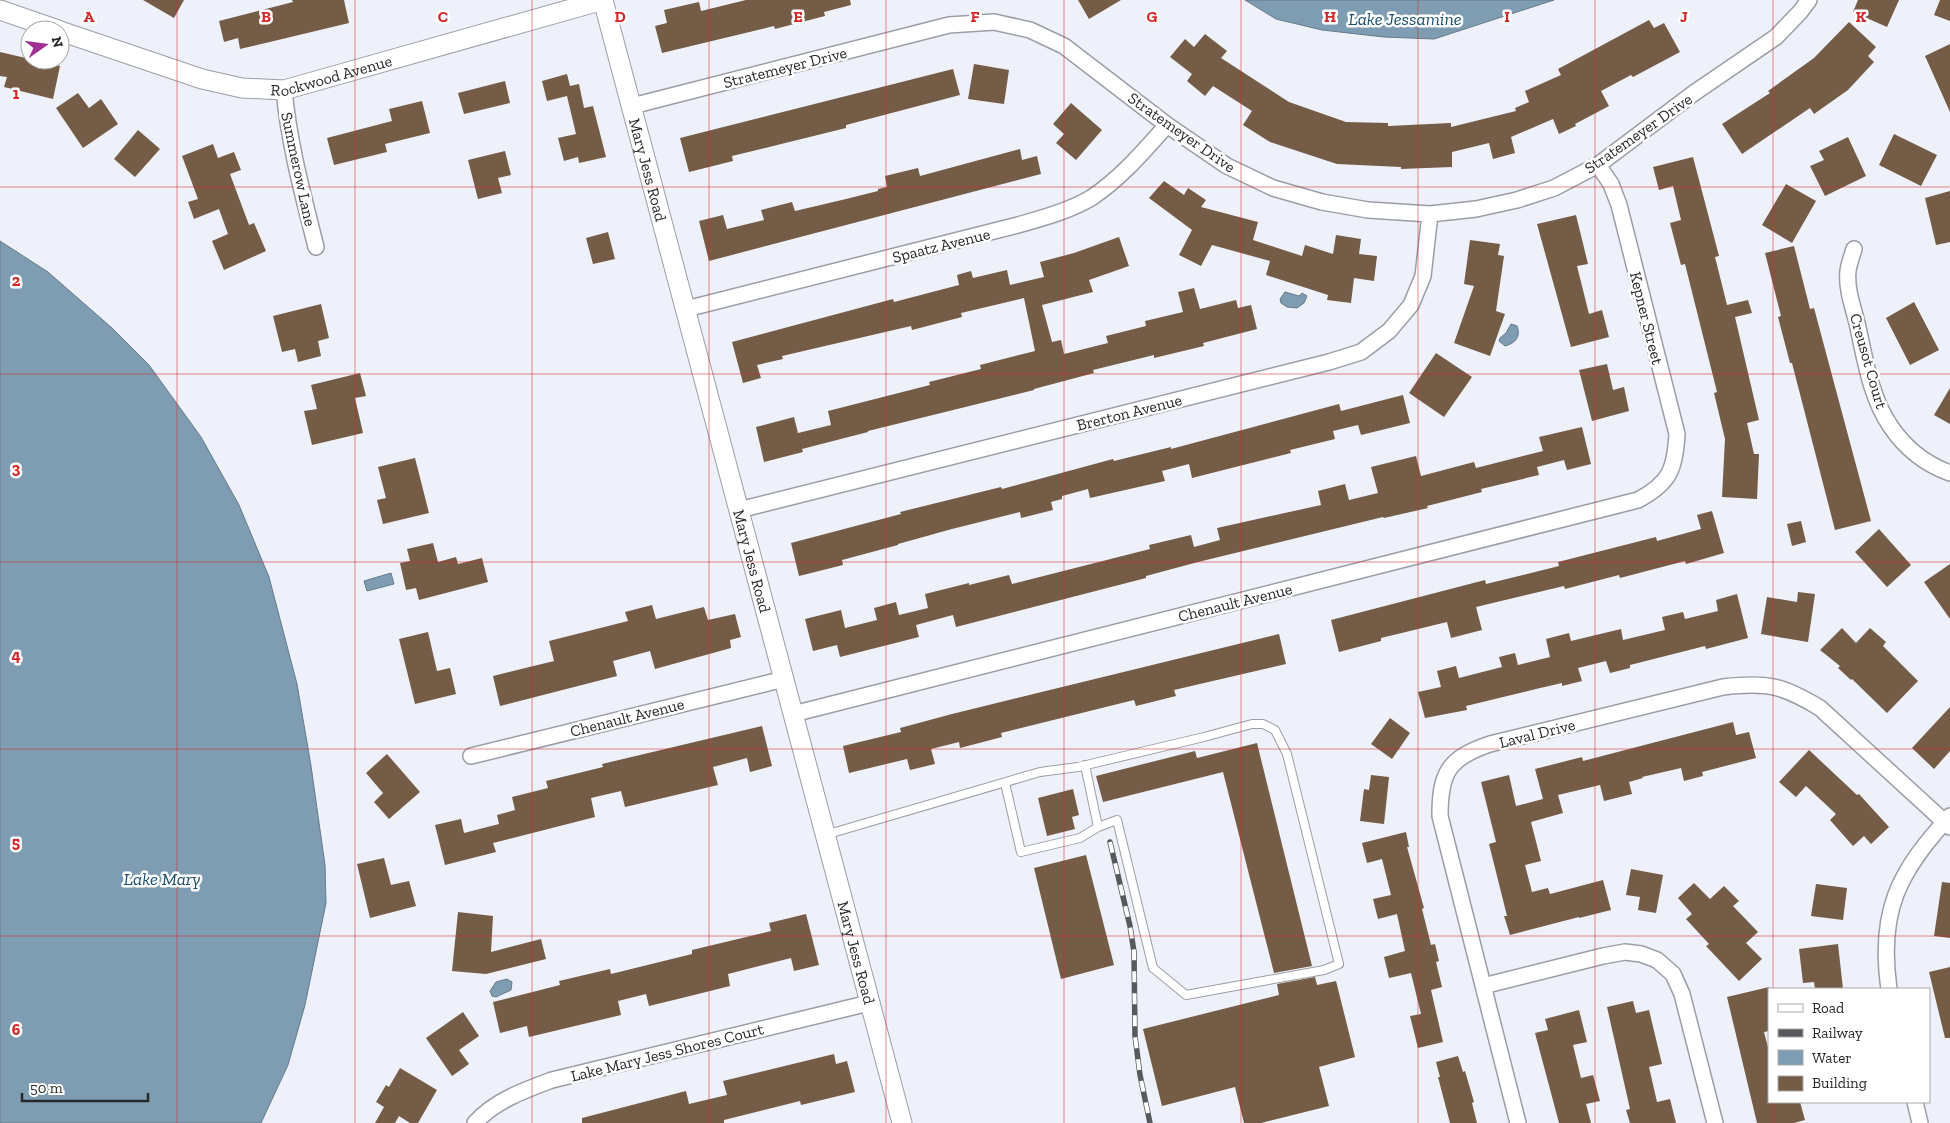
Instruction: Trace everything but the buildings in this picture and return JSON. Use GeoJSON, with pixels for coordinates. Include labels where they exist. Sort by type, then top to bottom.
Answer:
{"type":"FeatureCollection","features":[{"type":"Feature","properties":{"kind":"street","name":"Rockwood Avenue"},"geometry":{"type":"LineString","coordinates":[[70,34],[202,80],[242,88],[284,90],[604,0]]}},
{"type":"Feature","properties":{"kind":"street","name":"Mary Jess Road"},"geometry":{"type":"LineString","coordinates":[[604,0],[902,1123]]}},
{"type":"Feature","properties":{"kind":"street","name":"Stratemeyer Drive"},"geometry":{"type":"LineString","coordinates":[[632,106],[949,25],[994,22],[1030,30],[1064,46],[1167,125],[1227,166],[1273,188],[1322,202],[1430,214],[1476,209],[1517,200],[1554,188],[1598,165],[1776,36],[1809,0]]}},
{"type":"Feature","properties":{"kind":"street","name":"Rockwood Avenue"},"geometry":{"type":"LineString","coordinates":[[0,10],[30,20]]}},
{"type":"Feature","properties":{"kind":"street","name":"Summerow Lane"},"geometry":{"type":"LineString","coordinates":[[284,90],[287,124],[297,173],[316,247]]}},
{"type":"Feature","properties":{"kind":"street","name":"Spaatz Avenue"},"geometry":{"type":"LineString","coordinates":[[686,309],[1018,225],[1054,214],[1090,198],[1124,173],[1167,125]]}},
{"type":"Feature","properties":{"kind":"street","name":"Kepner Street"},"geometry":{"type":"LineString","coordinates":[[1598,165],[1611,184],[1619,205],[1677,434],[1676,454],[1669,475]]}},
{"type":"Feature","properties":{"kind":"street","name":"Brerton Avenue"},"geometry":{"type":"LineString","coordinates":[[739,510],[1329,362],[1361,352],[1388,331],[1411,305],[1423,276],[1430,214]]}},
{"type":"Feature","properties":{"kind":"street","name":"Creusot Court"},"geometry":{"type":"LineString","coordinates":[[1854,249],[1848,271],[1849,292],[1878,404],[1890,427],[1908,448],[1932,467],[1950,473]]}},
{"type":"Feature","properties":{"kind":"street","name":"Chenault Avenue"},"geometry":{"type":"LineString","coordinates":[[793,714],[1638,500],[1653,492],[1669,475]]}},
{"type":"Feature","properties":{"kind":"street","name":"Chenault Avenue"},"geometry":{"type":"LineString","coordinates":[[471,756],[784,679]]}},
{"type":"Feature","properties":{"kind":"street","name":"Laval Drive"},"geometry":{"type":"LineString","coordinates":[[1518,1123],[1440,816],[1440,791],[1446,774],[1456,761],[1470,751],[1490,744],[1723,687],[1754,684],[1776,687],[1799,695],[1820,708],[1948,822]]}},
{"type":"Feature","properties":{"kind":"street"},"geometry":{"type":"LineString","coordinates":[[1889,988],[1886,967],[1886,932],[1893,901],[1906,871],[1948,822]]}},
{"type":"Feature","properties":{"kind":"street"},"geometry":{"type":"LineString","coordinates":[[1483,986],[1625,952],[1641,954],[1658,960],[1673,974],[1682,994],[1715,1123]]}},
{"type":"Feature","properties":{"kind":"street","name":"Lake Mary Jess Shores Court"},"geometry":{"type":"LineString","coordinates":[[475,1123],[482,1115],[520,1092],[552,1080],[869,1003]]}},
{"type":"Feature","properties":{"kind":"street"},"geometry":{"type":"LineString","coordinates":[[1915,1103],[1920,1123]]}},
{"type":"Feature","properties":{"kind":"lane"},"geometry":{"type":"LineString","coordinates":[[825,835],[1040,772],[1085,765],[1252,724],[1264,724],[1275,730],[1287,754],[1339,964],[1324,970],[1186,995],[1153,968],[1116,820],[1080,838],[1021,852],[1005,783]]}},
{"type":"Feature","properties":{"kind":"lane"},"geometry":{"type":"LineString","coordinates":[[1085,765],[1098,828]]}},
{"type":"Feature","properties":{"kind":"water","name":"Lake Jessamine"},"geometry":{"type":"Polygon","coordinates":[[[1245,0],[1554,0],[1434,39],[1384,37],[1322,30],[1276,19],[1245,0]]]}},
{"type":"Feature","properties":{"kind":"water","name":"Lake Mary"},"geometry":{"type":"Polygon","coordinates":[[[0,241],[48,272],[112,328],[149,365],[201,437],[239,505],[269,577],[297,684],[325,865],[326,903],[305,1005],[288,1065],[261,1123],[0,1123],[0,241]]]}},
{"type":"Feature","properties":{"kind":"water"},"geometry":{"type":"Polygon","coordinates":[[[1285,292],[1299,296],[1302,293],[1307,296],[1304,303],[1297,308],[1287,307],[1281,303],[1280,299],[1285,292]]]}},
{"type":"Feature","properties":{"kind":"water"},"geometry":{"type":"Polygon","coordinates":[[[1511,324],[1517,326],[1518,336],[1515,341],[1505,346],[1499,341],[1511,324]]]}},
{"type":"Feature","properties":{"kind":"water"},"geometry":{"type":"Polygon","coordinates":[[[391,573],[394,584],[367,591],[364,581],[391,573]]]}},
{"type":"Feature","properties":{"kind":"water"},"geometry":{"type":"Polygon","coordinates":[[[507,979],[512,982],[511,990],[496,997],[492,996],[490,991],[496,982],[507,979]]]}},
{"type":"Feature","properties":{"kind":"railway"},"geometry":{"type":"LineString","coordinates":[[1110,842],[1130,926],[1134,952],[1135,1036],[1140,1075],[1150,1123]]}}]}
